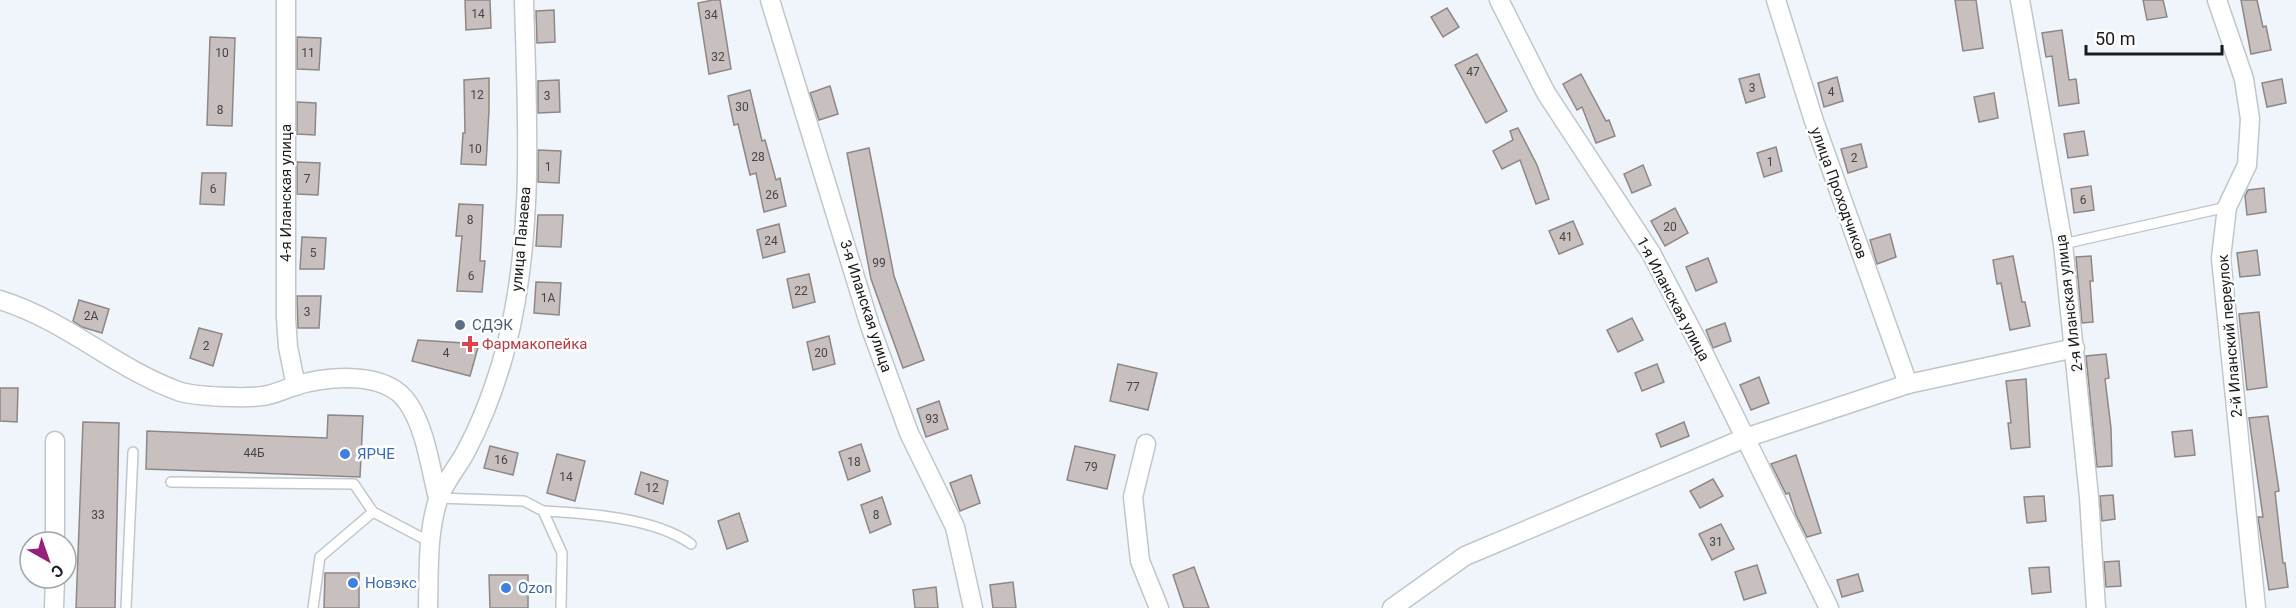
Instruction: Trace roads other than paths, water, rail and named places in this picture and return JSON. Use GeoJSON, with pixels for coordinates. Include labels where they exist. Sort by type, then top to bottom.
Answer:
{"type":"FeatureCollection","features":[{"type":"Feature","properties":{"kind":"street","name":"4-я Иланская улица"},"geometry":{"type":"LineString","coordinates":[[286,0],[286,318],[288,347],[296,386]]}},
{"type":"Feature","properties":{"kind":"street","name":"улица Панаева"},"geometry":{"type":"LineString","coordinates":[[438,498],[477,429],[491,394],[506,348],[521,275],[528,142],[524,0]]}},
{"type":"Feature","properties":{"kind":"street","name":"3-я Иланская улица"},"geometry":{"type":"LineString","coordinates":[[770,0],[870,326],[909,433],[955,527],[973,608]]}},
{"type":"Feature","properties":{"kind":"street","name":"1-я Иланская улица"},"geometry":{"type":"LineString","coordinates":[[1499,0],[1546,93],[1651,253],[1819,583],[1829,608]]}},
{"type":"Feature","properties":{"kind":"street","name":"улица Проходчиков"},"geometry":{"type":"LineString","coordinates":[[1776,0],[1814,122],[1908,384]]}},
{"type":"Feature","properties":{"kind":"street","name":"2-я Иланская улица"},"geometry":{"type":"LineString","coordinates":[[2020,0],[2063,244],[2089,497],[2096,608]]}},
{"type":"Feature","properties":{"kind":"street","name":"2-й Иланский переулок"},"geometry":{"type":"LineString","coordinates":[[2217,0],[2244,79],[2250,119],[2247,165],[2227,207],[2222,258],[2256,608]]}},
{"type":"Feature","properties":{"kind":"street"},"geometry":{"type":"LineString","coordinates":[[0,300],[63,327],[128,366],[179,392],[195,395],[267,396],[296,386],[350,378],[372,380],[391,386],[409,404],[421,428],[438,498],[430,542],[428,608]]}},
{"type":"Feature","properties":{"kind":"street"},"geometry":{"type":"LineString","coordinates":[[1392,608],[1466,556],[1745,438],[1908,384],[2075,348]]}},
{"type":"Feature","properties":{"kind":"street"},"geometry":{"type":"LineString","coordinates":[[55,441],[55,530]]}},
{"type":"Feature","properties":{"kind":"street"},"geometry":{"type":"LineString","coordinates":[[1146,444],[1133,497],[1140,561],[1159,608]]}},
{"type":"Feature","properties":{"kind":"street"},"geometry":{"type":"LineString","coordinates":[[54,608],[55,590]]}},
{"type":"Feature","properties":{"kind":"lane"},"geometry":{"type":"LineString","coordinates":[[2063,244],[2227,207]]}},
{"type":"Feature","properties":{"kind":"lane"},"geometry":{"type":"LineString","coordinates":[[126,608],[133,452]]}},
{"type":"Feature","properties":{"kind":"lane"},"geometry":{"type":"LineString","coordinates":[[171,482],[354,484],[373,512],[430,542]]}},
{"type":"Feature","properties":{"kind":"lane"},"geometry":{"type":"LineString","coordinates":[[438,498],[524,501],[543,511],[576,512],[658,527],[678,534],[691,544]]}},
{"type":"Feature","properties":{"kind":"lane"},"geometry":{"type":"LineString","coordinates":[[543,511],[562,554],[561,608]]}},
{"type":"Feature","properties":{"kind":"lane"},"geometry":{"type":"LineString","coordinates":[[313,608],[320,557],[373,512]]}},
{"type":"Feature","properties":{"kind":"place","name":"СДЭК"},"geometry":{"type":"Point","coordinates":[460,325]}},
{"type":"Feature","properties":{"kind":"place","name":"Фармакопейка"},"geometry":{"type":"Point","coordinates":[470,344]}},
{"type":"Feature","properties":{"kind":"place","name":"ЯРЧЕ"},"geometry":{"type":"Point","coordinates":[345,454]}},
{"type":"Feature","properties":{"kind":"place","name":"Новэкс"},"geometry":{"type":"Point","coordinates":[353,583]}},
{"type":"Feature","properties":{"kind":"place","name":"Ozon"},"geometry":{"type":"Point","coordinates":[506,588]}}]}
